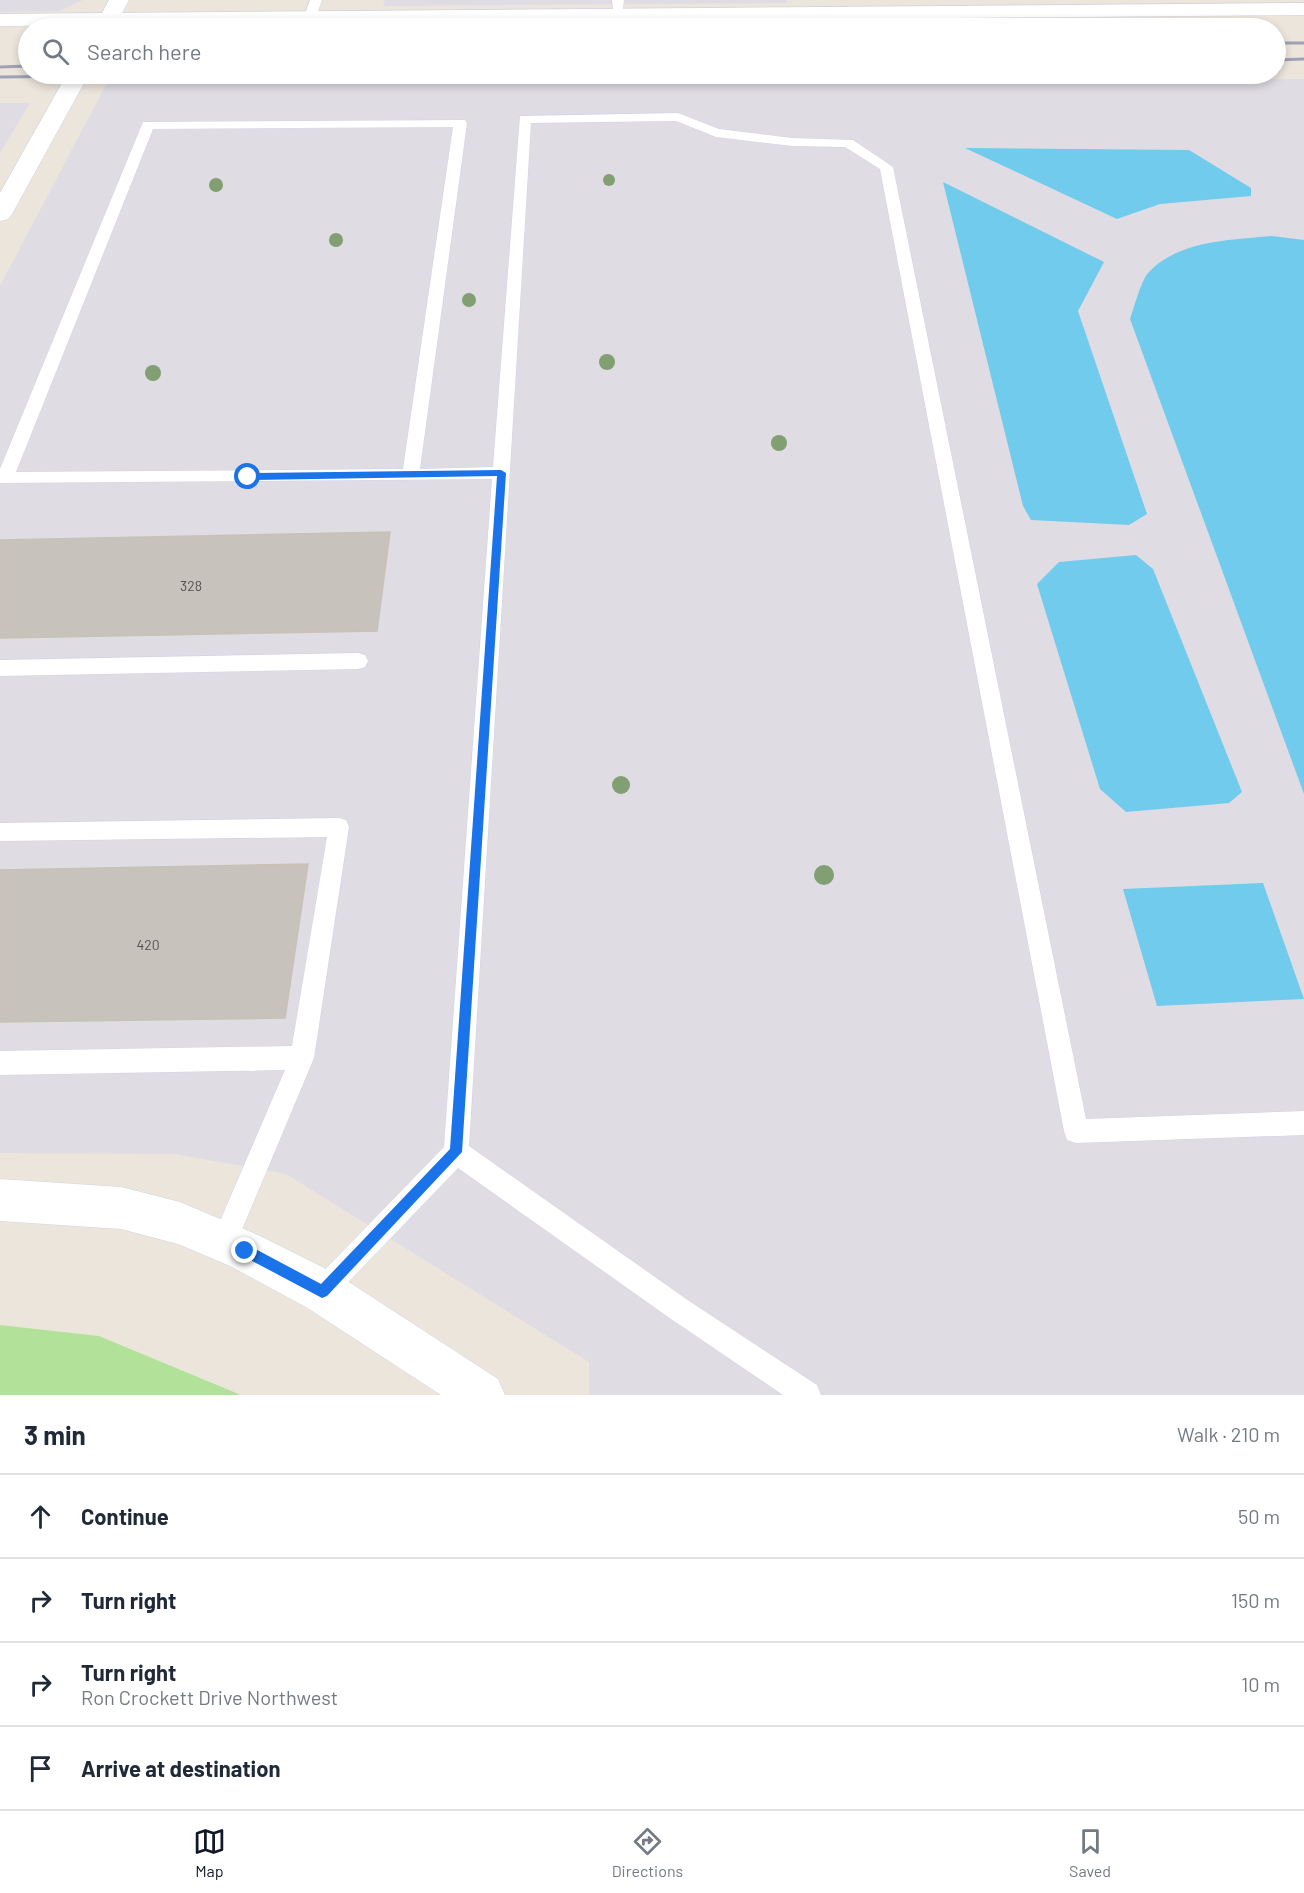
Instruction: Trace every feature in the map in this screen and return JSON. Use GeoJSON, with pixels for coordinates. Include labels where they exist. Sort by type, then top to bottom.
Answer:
{"type":"FeatureCollection","features":[{"type":"Feature","properties":{"kind":"street"},"geometry":{"type":"LineString","coordinates":[[110,18],[119,0]]}},
{"type":"Feature","properties":{"kind":"street"},"geometry":{"type":"LineString","coordinates":[[189,18],[313,9],[1302,6]]}},
{"type":"Feature","properties":{"kind":"street"},"geometry":{"type":"LineString","coordinates":[[0,20],[18,21]]}},
{"type":"Feature","properties":{"kind":"street"},"geometry":{"type":"LineString","coordinates":[[0,214],[72,84]]}},
{"type":"Feature","properties":{"kind":"street"},"geometry":{"type":"LineString","coordinates":[[0,1200],[122,1208],[180,1223],[224,1242],[322,1291],[482,1395]]}},
{"type":"Feature","properties":{"kind":"lane"},"geometry":{"type":"LineString","coordinates":[[322,1291],[456,1152],[525,119],[678,117],[716,133],[792,142],[848,143],[886,167],[1076,1131],[1304,1123]]}},
{"type":"Feature","properties":{"kind":"lane"},"geometry":{"type":"LineString","coordinates":[[411,475],[460,123],[148,124],[5,478],[411,475],[501,473]]}},
{"type":"Feature","properties":{"kind":"lane"},"geometry":{"type":"LineString","coordinates":[[0,668],[358,661]]}},
{"type":"Feature","properties":{"kind":"lane"},"geometry":{"type":"LineString","coordinates":[[0,832],[339,827],[302,1058],[224,1242]]}},
{"type":"Feature","properties":{"kind":"lane"},"geometry":{"type":"LineString","coordinates":[[0,1063],[302,1058]]}},
{"type":"Feature","properties":{"kind":"lane"},"geometry":{"type":"LineString","coordinates":[[456,1152],[680,1310],[807,1395]]}},
{"type":"Feature","properties":{"kind":"shaded area"},"geometry":{"type":"Polygon","coordinates":[[[0,0],[83,0],[60,11],[0,12],[0,0]]]}},
{"type":"Feature","properties":{"kind":"shaded area"},"geometry":{"type":"Polygon","coordinates":[[[385,0],[787,0],[787,3],[383,6],[385,0]]]}},
{"type":"Feature","properties":{"kind":"shaded area"},"geometry":{"type":"Polygon","coordinates":[[[1286,79],[1304,79],[1304,1395],[589,1395],[589,1362],[286,1174],[175,1154],[0,1153],[0,286],[106,84],[1286,84],[1286,79]]]}},
{"type":"Feature","properties":{"kind":"shaded area"},"geometry":{"type":"Polygon","coordinates":[[[0,103],[30,103],[0,153],[0,103]]]}},
{"type":"Feature","properties":{"kind":"green space"},"geometry":{"type":"Polygon","coordinates":[[[0,1325],[99,1336],[241,1395],[0,1395],[0,1325]]]}},
{"type":"Feature","properties":{"kind":"water"},"geometry":{"type":"Polygon","coordinates":[[[965,148],[1189,150],[1251,188],[1251,196],[1160,204],[1117,219],[965,148]]]}},
{"type":"Feature","properties":{"kind":"water"},"geometry":{"type":"Polygon","coordinates":[[[943,182],[1104,262],[1078,311],[1147,514],[1129,525],[1031,520],[1023,506],[943,182]]]}},
{"type":"Feature","properties":{"kind":"water"},"geometry":{"type":"Polygon","coordinates":[[[1272,236],[1304,240],[1304,794],[1130,319],[1146,276],[1161,261],[1175,253],[1206,244],[1272,236]]]}},
{"type":"Feature","properties":{"kind":"water"},"geometry":{"type":"Polygon","coordinates":[[[1136,555],[1153,569],[1242,792],[1229,803],[1126,812],[1100,789],[1037,584],[1059,562],[1136,555]]]}},
{"type":"Feature","properties":{"kind":"water"},"geometry":{"type":"Polygon","coordinates":[[[1263,883],[1304,999],[1157,1006],[1123,889],[1263,883]]]}},
{"type":"Feature","properties":{"kind":"building"},"geometry":{"type":"Polygon","coordinates":[[[390,532],[377,631],[0,638],[0,540],[390,532]]]}},
{"type":"Feature","properties":{"kind":"building"},"geometry":{"type":"Polygon","coordinates":[[[308,864],[285,1018],[0,1022],[0,870],[308,864]]]}},
{"type":"Feature","properties":{"kind":"railway"},"geometry":{"type":"LineString","coordinates":[[1286,43],[1304,43]]}},
{"type":"Feature","properties":{"kind":"railway"},"geometry":{"type":"LineString","coordinates":[[1286,60],[1304,59]]}},
{"type":"Feature","properties":{"kind":"railway"},"geometry":{"type":"LineString","coordinates":[[0,67],[18,66]]}},
{"type":"Feature","properties":{"kind":"railway"},"geometry":{"type":"LineString","coordinates":[[0,77],[18,77]]}},
{"type":"Feature","properties":{"kind":"route"},"geometry":{"type":"LineString","coordinates":[[245,1251],[322,1291],[456,1152],[501,473],[248,477]]}}]}
